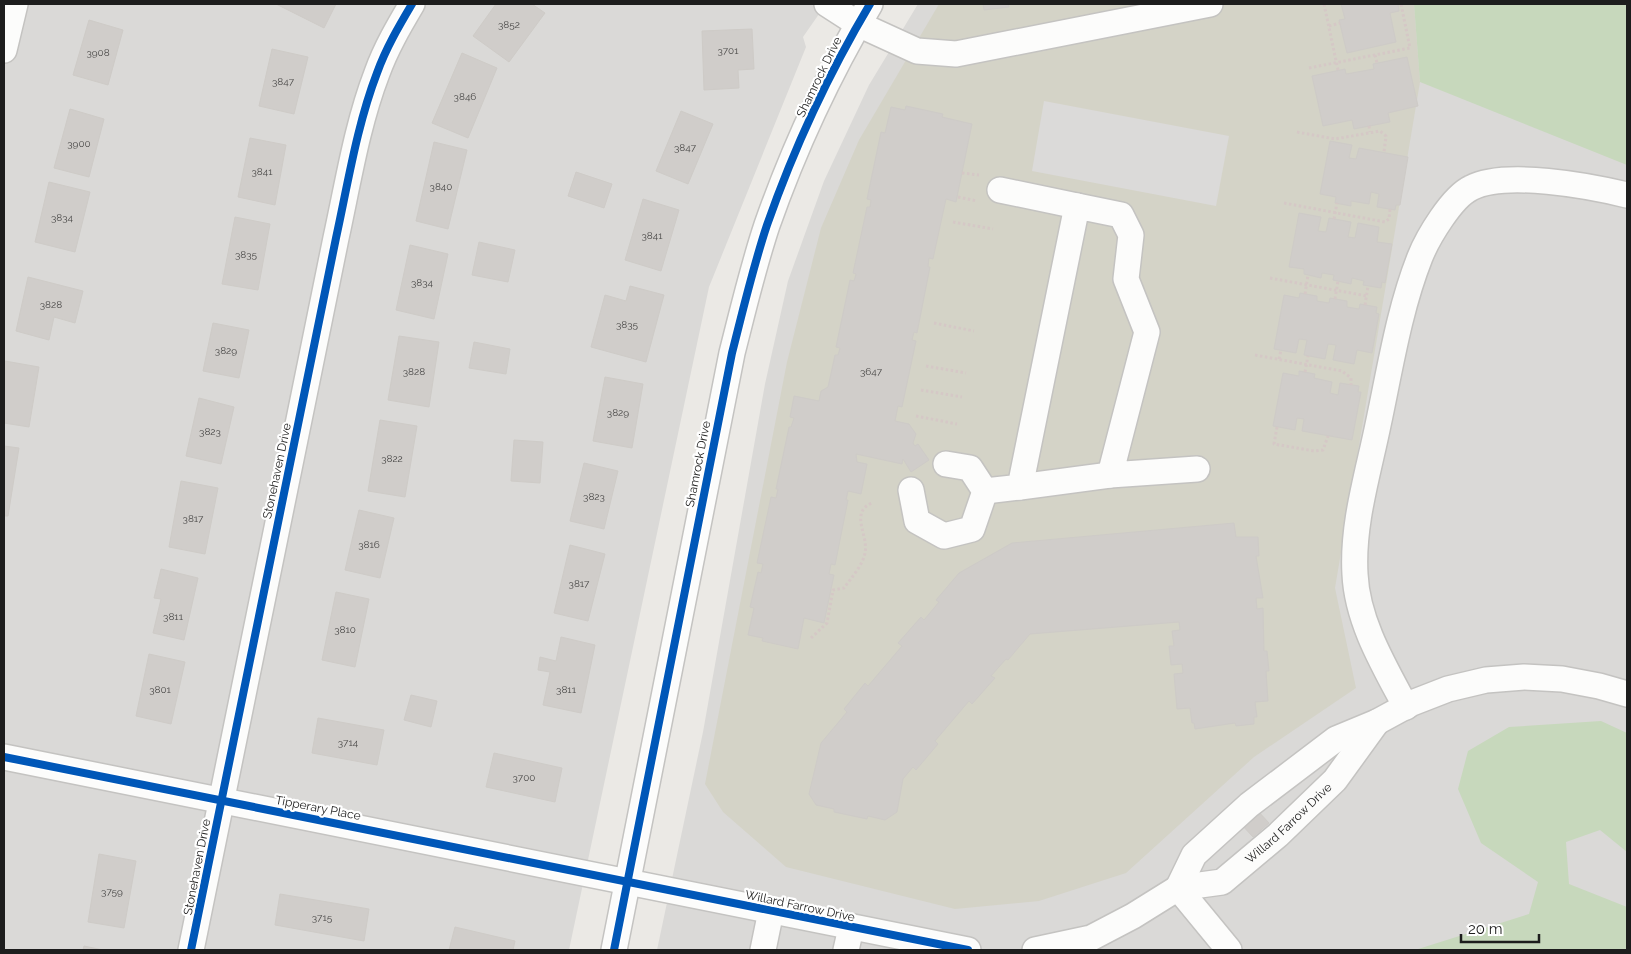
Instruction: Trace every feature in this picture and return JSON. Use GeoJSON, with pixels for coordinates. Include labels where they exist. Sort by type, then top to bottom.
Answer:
{"type":"FeatureCollection","features":[{"type":"Feature","properties":{"kind":"street"},"geometry":{"type":"LineString","coordinates":[[4,50],[15,4]]}},
{"type":"Feature","properties":{"kind":"street","name":"Stonehaven Drive"},"geometry":{"type":"LineString","coordinates":[[191,950],[336,238],[360,132],[377,74],[389,45],[412,4]]}},
{"type":"Feature","properties":{"kind":"street"},"geometry":{"type":"LineString","coordinates":[[827,4],[864,14],[917,51],[956,54],[1210,4]]}},
{"type":"Feature","properties":{"kind":"street","name":"Shamrock Drive"},"geometry":{"type":"LineString","coordinates":[[614,950],[732,353],[754,267],[787,173],[836,62],[864,14]]}},
{"type":"Feature","properties":{"kind":"street"},"geometry":{"type":"LineString","coordinates":[[1406,707],[1380,659],[1364,618],[1354,575],[1355,533],[1403,307],[1420,255],[1444,213],[1470,188],[1498,181],[1539,180],[1627,196]]}},
{"type":"Feature","properties":{"kind":"street"},"geometry":{"type":"LineString","coordinates":[[1000,190],[1121,215],[1131,235],[1126,278],[1147,332],[1110,475]]}},
{"type":"Feature","properties":{"kind":"street"},"geometry":{"type":"LineString","coordinates":[[1020,487],[1077,206]]}},
{"type":"Feature","properties":{"kind":"street"},"geometry":{"type":"LineString","coordinates":[[946,464],[970,468],[985,491]]}},
{"type":"Feature","properties":{"kind":"street"},"geometry":{"type":"LineString","coordinates":[[985,491],[1110,475],[1197,469]]}},
{"type":"Feature","properties":{"kind":"street"},"geometry":{"type":"LineString","coordinates":[[911,490],[917,521],[944,536],[972,529],[985,491]]}},
{"type":"Feature","properties":{"kind":"street","name":"Willard Farrow Drive"},"geometry":{"type":"LineString","coordinates":[[1178,888],[1194,854],[1249,805],[1336,739],[1377,722],[1406,707],[1448,689],[1486,680],[1524,677],[1571,681],[1627,694]]}},
{"type":"Feature","properties":{"kind":"street","name":"Willard Farrow Drive"},"geometry":{"type":"LineString","coordinates":[[1035,950],[1091,938],[1133,916],[1178,888],[1222,882],[1278,835],[1335,780],[1377,722]]}},
{"type":"Feature","properties":{"kind":"street","name":"Tipperary Place"},"geometry":{"type":"LineString","coordinates":[[4,757],[628,882]]}},
{"type":"Feature","properties":{"kind":"street","name":"Willard Farrow Drive"},"geometry":{"type":"LineString","coordinates":[[628,882],[771,911],[849,939],[968,950]]}},
{"type":"Feature","properties":{"kind":"street"},"geometry":{"type":"LineString","coordinates":[[1178,888],[1229,950]]}},
{"type":"Feature","properties":{"kind":"street"},"geometry":{"type":"LineString","coordinates":[[763,950],[771,911]]}},
{"type":"Feature","properties":{"kind":"path"},"geometry":{"type":"LineString","coordinates":[[1324,4],[1338,70]]}},
{"type":"Feature","properties":{"kind":"path"},"geometry":{"type":"LineString","coordinates":[[1309,68],[1410,48],[1401,4]]}},
{"type":"Feature","properties":{"kind":"path"},"geometry":{"type":"LineString","coordinates":[[1329,26],[1340,24]]}},
{"type":"Feature","properties":{"kind":"path"},"geometry":{"type":"LineString","coordinates":[[1375,55],[1377,63]]}},
{"type":"Feature","properties":{"kind":"path"},"geometry":{"type":"LineString","coordinates":[[1369,126],[1370,132]]}},
{"type":"Feature","properties":{"kind":"path"},"geometry":{"type":"LineString","coordinates":[[1297,132],[1335,139],[1370,132],[1384,132],[1386,136],[1384,152]]}},
{"type":"Feature","properties":{"kind":"path"},"geometry":{"type":"LineString","coordinates":[[1284,203],[1365,219],[1388,221],[1390,209]]}},
{"type":"Feature","properties":{"kind":"path"},"geometry":{"type":"LineString","coordinates":[[1334,219],[1337,203]]}},
{"type":"Feature","properties":{"kind":"path"},"geometry":{"type":"LineString","coordinates":[[1364,224],[1365,219]]}},
{"type":"Feature","properties":{"kind":"path"},"geometry":{"type":"LineString","coordinates":[[953,222],[993,229]]}},
{"type":"Feature","properties":{"kind":"path"},"geometry":{"type":"LineString","coordinates":[[1305,294],[1308,275]]}},
{"type":"Feature","properties":{"kind":"path"},"geometry":{"type":"LineString","coordinates":[[1270,278],[1366,296]]}},
{"type":"Feature","properties":{"kind":"path"},"geometry":{"type":"LineString","coordinates":[[1335,299],[1338,281]]}},
{"type":"Feature","properties":{"kind":"path"},"geometry":{"type":"LineString","coordinates":[[1365,305],[1368,286]]}},
{"type":"Feature","properties":{"kind":"path"},"geometry":{"type":"LineString","coordinates":[[934,324],[974,331]]}},
{"type":"Feature","properties":{"kind":"path"},"geometry":{"type":"LineString","coordinates":[[1279,359],[1280,350]]}},
{"type":"Feature","properties":{"kind":"path"},"geometry":{"type":"LineString","coordinates":[[1255,355],[1347,372],[1351,378],[1351,385]]}},
{"type":"Feature","properties":{"kind":"path"},"geometry":{"type":"LineString","coordinates":[[1305,372],[1308,356]]}},
{"type":"Feature","properties":{"kind":"path"},"geometry":{"type":"LineString","coordinates":[[926,366],[966,373]]}},
{"type":"Feature","properties":{"kind":"path"},"geometry":{"type":"LineString","coordinates":[[921,390],[962,397]]}},
{"type":"Feature","properties":{"kind":"path"},"geometry":{"type":"LineString","coordinates":[[916,416],[957,424]]}},
{"type":"Feature","properties":{"kind":"path"},"geometry":{"type":"LineString","coordinates":[[1277,427],[1274,444],[1314,451],[1323,450],[1328,436]]}},
{"type":"Feature","properties":{"kind":"path"},"geometry":{"type":"LineString","coordinates":[[811,638],[826,623],[834,590],[844,588],[865,557],[866,549],[861,524],[861,511],[865,506],[872,503]]}},
{"type":"Feature","properties":{"kind":"shaded area"},"geometry":{"type":"Polygon","coordinates":[[[4,4],[826,4],[803,37],[806,47],[709,287],[569,950],[4,950],[4,4]]]}},
{"type":"Feature","properties":{"kind":"shaded area"},"geometry":{"type":"Polygon","coordinates":[[[918,4],[1627,4],[1627,950],[657,950],[703,732],[765,384],[788,281],[824,181],[869,85],[918,4]]]}},
{"type":"Feature","properties":{"kind":"shaded area"},"geometry":{"type":"Polygon","coordinates":[[[939,4],[1414,4],[1420,82],[1335,588],[1356,688],[1254,757],[1126,873],[1039,901],[955,909],[786,867],[723,812],[705,784],[787,362],[821,228],[859,140],[939,4]]]}},
{"type":"Feature","properties":{"kind":"shaded area"},"geometry":{"type":"Polygon","coordinates":[[[1044,101],[1229,136],[1216,206],[1032,171],[1044,101]]]}},
{"type":"Feature","properties":{"kind":"green space"},"geometry":{"type":"Polygon","coordinates":[[[1414,4],[1627,4],[1627,165],[1420,82],[1414,4]]]}},
{"type":"Feature","properties":{"kind":"green space"},"geometry":{"type":"Polygon","coordinates":[[[1601,721],[1627,733],[1627,852],[1600,830],[1566,842],[1569,884],[1627,907],[1627,950],[1415,950],[1529,914],[1538,882],[1481,843],[1458,789],[1468,751],[1509,727],[1601,721]]]}},
{"type":"Feature","properties":{"kind":"building"},"geometry":{"type":"Polygon","coordinates":[[[276,4],[336,4],[324,28],[276,4]]]}},
{"type":"Feature","properties":{"kind":"building"},"geometry":{"type":"Polygon","coordinates":[[[496,4],[532,4],[545,13],[509,62],[473,36],[496,4]]]}},
{"type":"Feature","properties":{"kind":"building"},"geometry":{"type":"Polygon","coordinates":[[[983,4],[1008,4],[1009,7],[984,10],[983,4]]]}},
{"type":"Feature","properties":{"kind":"building"},"geometry":{"type":"Polygon","coordinates":[[[1341,4],[1398,4],[1399,11],[1390,13],[1396,42],[1347,53],[1339,20],[1345,19],[1341,4]]]}},
{"type":"Feature","properties":{"kind":"building"},"geometry":{"type":"Polygon","coordinates":[[[89,20],[123,30],[108,85],[73,75],[89,20]]]}},
{"type":"Feature","properties":{"kind":"building"},"geometry":{"type":"Polygon","coordinates":[[[752,29],[754,69],[738,70],[739,88],[704,90],[702,31],[752,29]]]}},
{"type":"Feature","properties":{"kind":"building"},"geometry":{"type":"Polygon","coordinates":[[[272,49],[308,57],[294,114],[259,106],[272,49]]]}},
{"type":"Feature","properties":{"kind":"building"},"geometry":{"type":"Polygon","coordinates":[[[462,53],[497,68],[468,138],[432,123],[462,53]]]}},
{"type":"Feature","properties":{"kind":"building"},"geometry":{"type":"Polygon","coordinates":[[[1407,57],[1418,106],[1388,113],[1390,122],[1354,129],[1352,120],[1323,126],[1312,76],[1345,69],[1346,74],[1374,69],[1373,64],[1407,57]]]}},
{"type":"Feature","properties":{"kind":"building"},"geometry":{"type":"Polygon","coordinates":[[[906,106],[943,114],[942,117],[972,124],[956,202],[946,199],[933,259],[929,258],[928,267],[930,267],[917,333],[914,332],[912,340],[916,341],[902,407],[898,406],[895,421],[909,424],[916,434],[913,443],[915,446],[918,444],[929,460],[911,472],[903,459],[902,464],[856,454],[857,462],[867,464],[861,494],[848,491],[846,500],[848,500],[835,565],[831,564],[829,574],[834,575],[824,623],[804,618],[798,649],[762,641],[763,638],[748,635],[754,608],[750,607],[758,572],[761,573],[763,564],[757,563],[771,497],[776,498],[778,489],[776,489],[789,427],[791,427],[794,418],[790,417],[794,396],[819,401],[821,391],[828,387],[835,355],[838,355],[840,348],[836,347],[850,280],[854,281],[856,274],[853,273],[867,207],[870,207],[871,200],[867,199],[881,132],[885,133],[891,107],[905,110],[906,106]]]}},
{"type":"Feature","properties":{"kind":"building"},"geometry":{"type":"Polygon","coordinates":[[[70,109],[104,119],[89,177],[54,168],[70,109]]]}},
{"type":"Feature","properties":{"kind":"building"},"geometry":{"type":"Polygon","coordinates":[[[681,111],[713,124],[688,184],[656,171],[681,111]]]}},
{"type":"Feature","properties":{"kind":"building"},"geometry":{"type":"Polygon","coordinates":[[[250,138],[286,145],[275,205],[238,197],[250,138]]]}},
{"type":"Feature","properties":{"kind":"building"},"geometry":{"type":"Polygon","coordinates":[[[1330,141],[1352,145],[1349,158],[1356,159],[1359,148],[1408,157],[1400,205],[1396,205],[1395,210],[1377,207],[1379,194],[1371,192],[1369,204],[1351,201],[1351,206],[1335,203],[1336,197],[1320,194],[1330,141]]]}},
{"type":"Feature","properties":{"kind":"building"},"geometry":{"type":"Polygon","coordinates":[[[434,142],[467,150],[448,229],[416,221],[434,142]]]}},
{"type":"Feature","properties":{"kind":"building"},"geometry":{"type":"Polygon","coordinates":[[[576,172],[612,184],[604,208],[568,196],[576,172]]]}},
{"type":"Feature","properties":{"kind":"building"},"geometry":{"type":"Polygon","coordinates":[[[49,182],[90,192],[75,252],[35,242],[49,182]]]}},
{"type":"Feature","properties":{"kind":"building"},"geometry":{"type":"Polygon","coordinates":[[[643,199],[679,210],[661,271],[625,260],[643,199]]]}},
{"type":"Feature","properties":{"kind":"building"},"geometry":{"type":"Polygon","coordinates":[[[1299,213],[1321,217],[1318,231],[1326,232],[1329,218],[1351,222],[1348,237],[1355,238],[1358,223],[1379,227],[1377,242],[1392,244],[1385,283],[1382,282],[1381,288],[1363,285],[1364,281],[1352,278],[1351,284],[1333,280],[1334,275],[1322,273],[1321,278],[1304,274],[1304,269],[1289,267],[1299,213]]]}},
{"type":"Feature","properties":{"kind":"building"},"geometry":{"type":"Polygon","coordinates":[[[235,217],[270,224],[258,290],[222,284],[235,217]]]}},
{"type":"Feature","properties":{"kind":"building"},"geometry":{"type":"Polygon","coordinates":[[[479,242],[515,250],[508,282],[472,275],[479,242]]]}},
{"type":"Feature","properties":{"kind":"building"},"geometry":{"type":"Polygon","coordinates":[[[410,245],[448,254],[434,319],[396,310],[410,245]]]}},
{"type":"Feature","properties":{"kind":"building"},"geometry":{"type":"Polygon","coordinates":[[[28,277],[83,291],[75,323],[54,317],[49,340],[16,331],[28,277]]]}},
{"type":"Feature","properties":{"kind":"building"},"geometry":{"type":"Polygon","coordinates":[[[630,286],[664,295],[646,362],[591,347],[605,295],[626,301],[630,286]]]}},
{"type":"Feature","properties":{"kind":"building"},"geometry":{"type":"Polygon","coordinates":[[[1300,293],[1317,296],[1317,301],[1329,303],[1330,298],[1347,301],[1347,307],[1359,309],[1360,304],[1377,307],[1376,313],[1379,314],[1372,353],[1357,350],[1354,364],[1333,360],[1336,345],[1328,344],[1325,359],[1304,355],[1307,340],[1299,339],[1296,353],[1274,349],[1284,295],[1299,298],[1300,293]]]}},
{"type":"Feature","properties":{"kind":"building"},"geometry":{"type":"Polygon","coordinates":[[[213,323],[249,330],[239,378],[203,371],[213,323]]]}},
{"type":"Feature","properties":{"kind":"building"},"geometry":{"type":"Polygon","coordinates":[[[399,336],[439,342],[429,407],[388,400],[399,336]]]}},
{"type":"Feature","properties":{"kind":"building"},"geometry":{"type":"Polygon","coordinates":[[[474,342],[510,349],[506,374],[469,368],[474,342]]]}},
{"type":"Feature","properties":{"kind":"building"},"geometry":{"type":"Polygon","coordinates":[[[5,361],[39,367],[29,427],[4,423],[5,361]]]}},
{"type":"Feature","properties":{"kind":"building"},"geometry":{"type":"Polygon","coordinates":[[[1299,371],[1315,374],[1314,378],[1332,382],[1330,393],[1338,395],[1340,383],[1359,386],[1358,392],[1361,392],[1352,440],[1302,431],[1304,419],[1297,418],[1295,430],[1273,426],[1283,373],[1299,376],[1299,371]]]}},
{"type":"Feature","properties":{"kind":"building"},"geometry":{"type":"Polygon","coordinates":[[[605,377],[643,384],[632,448],[593,441],[605,377]]]}},
{"type":"Feature","properties":{"kind":"building"},"geometry":{"type":"Polygon","coordinates":[[[199,398],[234,407],[221,464],[186,456],[199,398]]]}},
{"type":"Feature","properties":{"kind":"building"},"geometry":{"type":"Polygon","coordinates":[[[380,420],[417,426],[405,497],[368,491],[380,420]]]}},
{"type":"Feature","properties":{"kind":"building"},"geometry":{"type":"Polygon","coordinates":[[[514,440],[543,442],[540,483],[511,481],[514,440]]]}},
{"type":"Feature","properties":{"kind":"building"},"geometry":{"type":"Polygon","coordinates":[[[4,446],[19,448],[8,516],[4,516],[4,446]]]}},
{"type":"Feature","properties":{"kind":"building"},"geometry":{"type":"Polygon","coordinates":[[[584,463],[618,471],[604,529],[570,521],[584,463]]]}},
{"type":"Feature","properties":{"kind":"building"},"geometry":{"type":"Polygon","coordinates":[[[181,481],[218,488],[205,554],[169,547],[181,481]]]}},
{"type":"Feature","properties":{"kind":"building"},"geometry":{"type":"Polygon","coordinates":[[[359,510],[394,518],[380,578],[345,570],[359,510]]]}},
{"type":"Feature","properties":{"kind":"building"},"geometry":{"type":"Polygon","coordinates":[[[1234,523],[1236,537],[1258,537],[1259,556],[1256,556],[1263,598],[1256,598],[1257,609],[1263,608],[1264,651],[1267,651],[1269,671],[1266,671],[1268,701],[1255,702],[1257,717],[1254,717],[1254,724],[1236,726],[1235,723],[1195,729],[1194,723],[1192,723],[1190,708],[1177,709],[1174,674],[1183,673],[1182,664],[1171,665],[1169,646],[1174,646],[1172,631],[1180,630],[1179,622],[1030,634],[1008,660],[1006,659],[991,676],[995,678],[972,704],[969,701],[935,741],[938,744],[916,770],[913,767],[903,779],[897,812],[885,820],[868,816],[867,819],[834,812],[834,809],[816,805],[809,794],[821,743],[847,712],[844,709],[865,683],[868,686],[902,646],[898,643],[921,617],[924,620],[939,602],[936,600],[959,573],[1012,543],[1234,523]]]}},
{"type":"Feature","properties":{"kind":"building"},"geometry":{"type":"Polygon","coordinates":[[[570,545],[605,554],[588,621],[554,613],[570,545]]]}},
{"type":"Feature","properties":{"kind":"building"},"geometry":{"type":"Polygon","coordinates":[[[161,569],[198,578],[184,640],[153,633],[161,599],[154,598],[161,569]]]}},
{"type":"Feature","properties":{"kind":"building"},"geometry":{"type":"Polygon","coordinates":[[[336,592],[369,599],[355,667],[322,660],[336,592]]]}},
{"type":"Feature","properties":{"kind":"building"},"geometry":{"type":"Polygon","coordinates":[[[561,637],[595,645],[581,713],[543,705],[550,672],[538,670],[540,657],[556,661],[561,637]]]}},
{"type":"Feature","properties":{"kind":"building"},"geometry":{"type":"Polygon","coordinates":[[[149,654],[185,662],[171,724],[136,716],[149,654]]]}},
{"type":"Feature","properties":{"kind":"building"},"geometry":{"type":"Polygon","coordinates":[[[411,695],[437,701],[431,727],[404,720],[411,695]]]}},
{"type":"Feature","properties":{"kind":"building"},"geometry":{"type":"Polygon","coordinates":[[[318,718],[384,730],[377,765],[312,753],[318,718]]]}},
{"type":"Feature","properties":{"kind":"building"},"geometry":{"type":"Polygon","coordinates":[[[494,753],[562,768],[555,802],[486,787],[494,753]]]}},
{"type":"Feature","properties":{"kind":"building"},"geometry":{"type":"Polygon","coordinates":[[[1257,810],[1269,823],[1253,837],[1241,824],[1257,810]]]}},
{"type":"Feature","properties":{"kind":"building"},"geometry":{"type":"Polygon","coordinates":[[[99,854],[136,861],[124,928],[88,922],[99,854]]]}},
{"type":"Feature","properties":{"kind":"building"},"geometry":{"type":"Polygon","coordinates":[[[280,894],[369,909],[364,941],[275,925],[280,894]]]}},
{"type":"Feature","properties":{"kind":"building"},"geometry":{"type":"Polygon","coordinates":[[[455,927],[515,941],[513,950],[449,950],[455,927]]]}},
{"type":"Feature","properties":{"kind":"building"},"geometry":{"type":"Polygon","coordinates":[[[84,946],[103,950],[83,950],[84,946]]]}},
{"type":"Feature","properties":{"kind":"cycle path"},"geometry":{"type":"LineString","coordinates":[[191,950],[354,154],[364,113],[381,64],[393,37],[412,4]]}},
{"type":"Feature","properties":{"kind":"cycle path"},"geometry":{"type":"LineString","coordinates":[[614,950],[732,353],[753,273],[777,196],[801,139],[840,57],[870,4]]}},
{"type":"Feature","properties":{"kind":"cycle path"},"geometry":{"type":"LineString","coordinates":[[4,757],[968,950]]}}]}
